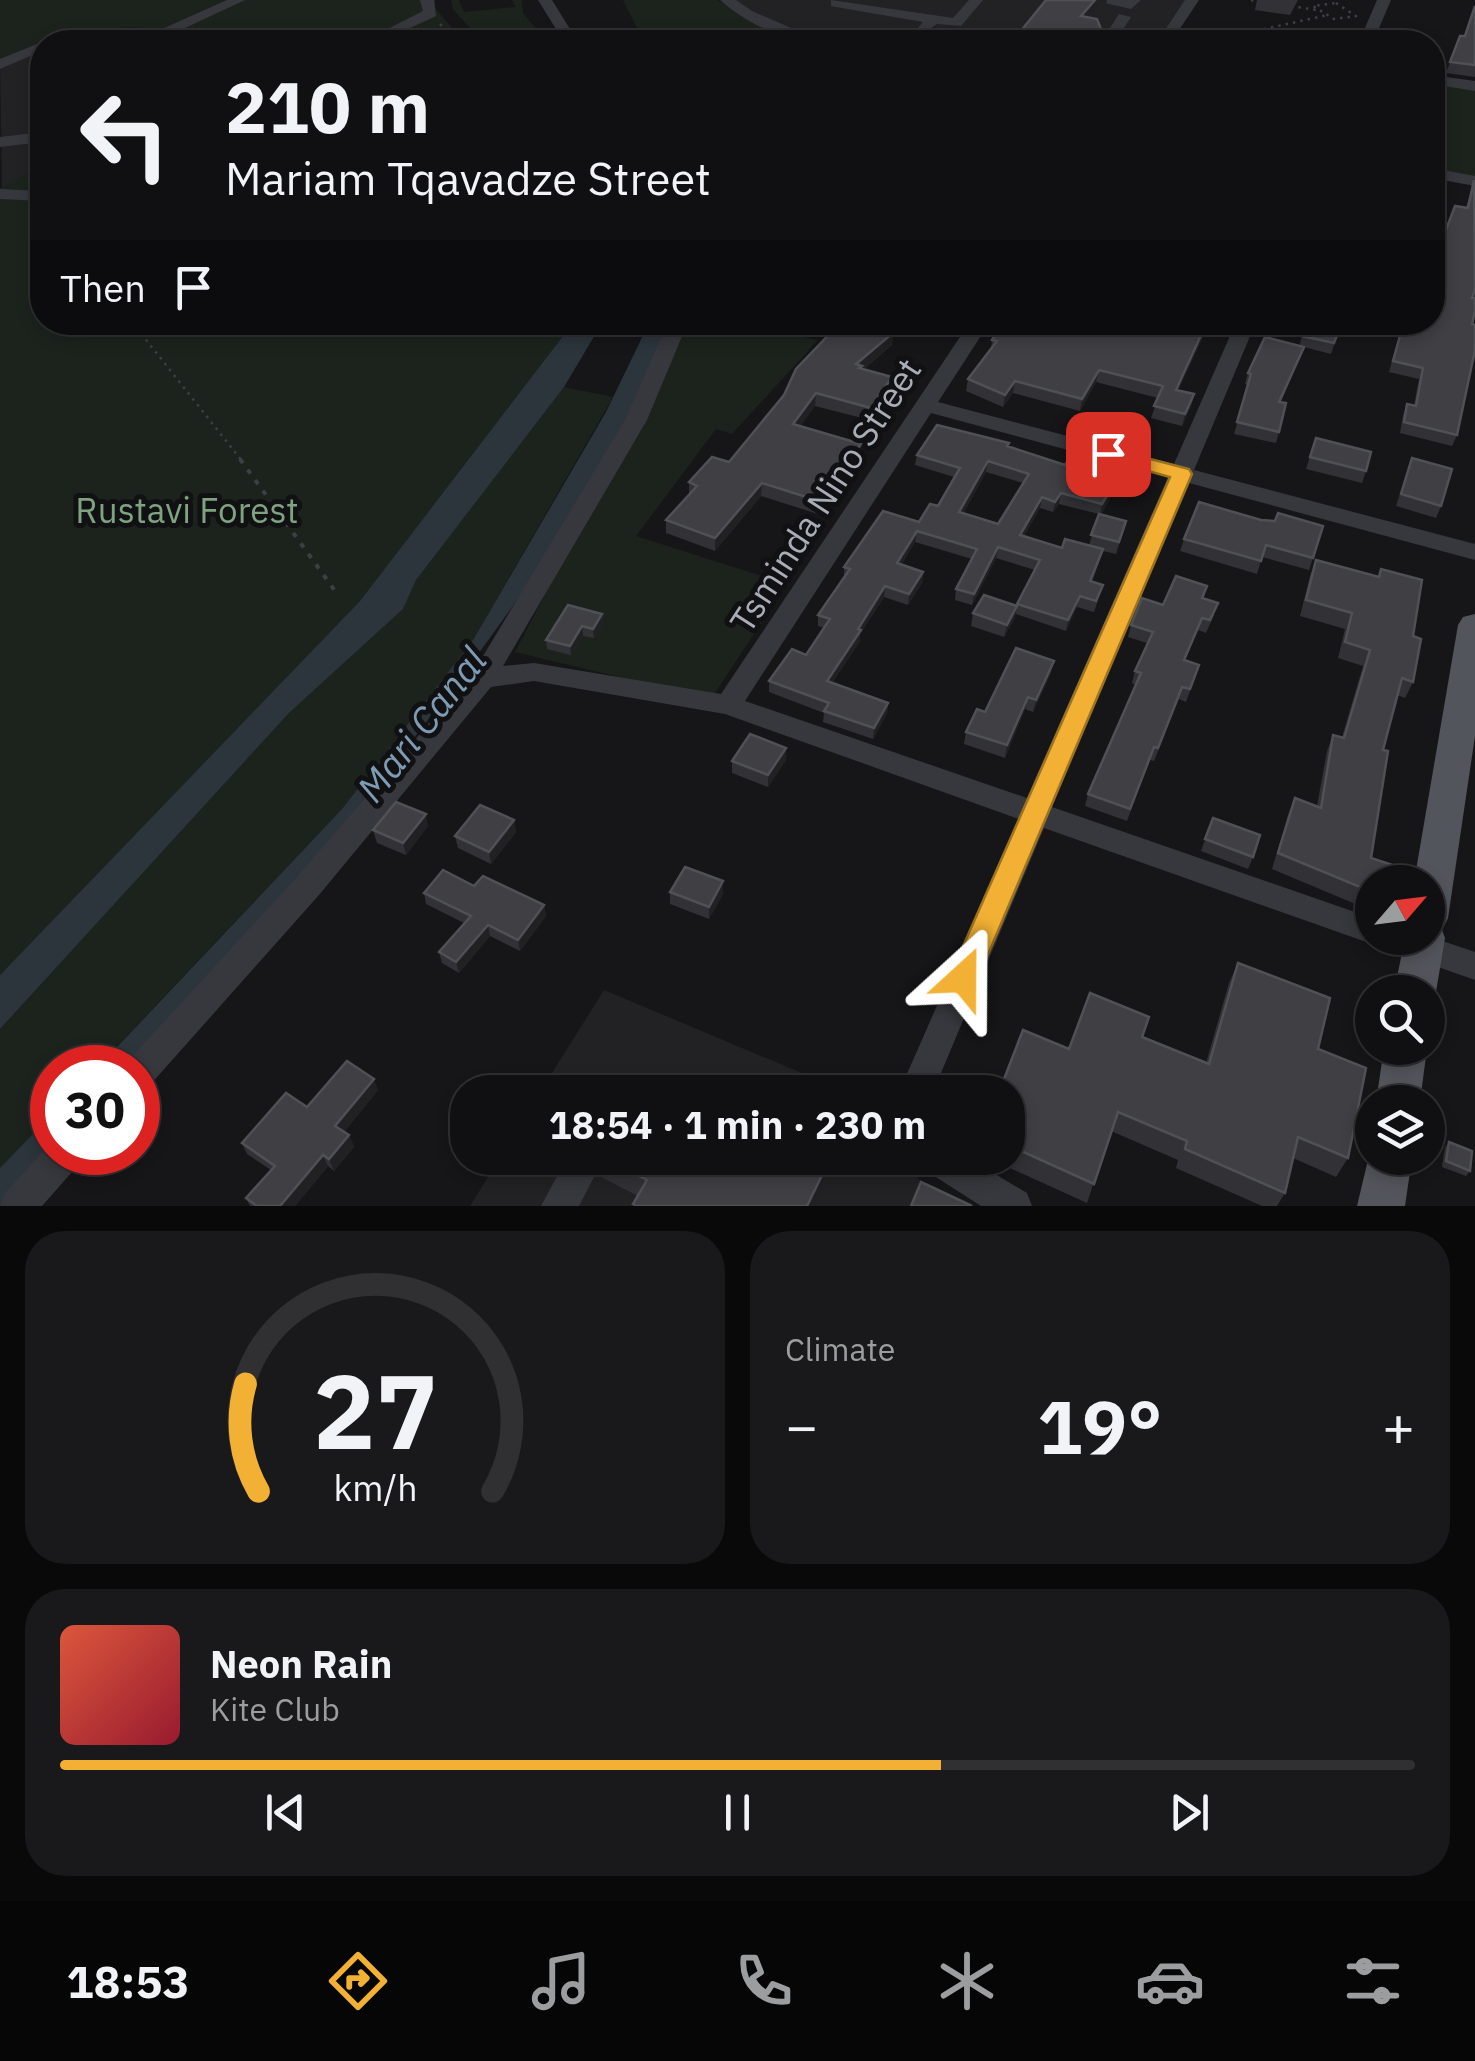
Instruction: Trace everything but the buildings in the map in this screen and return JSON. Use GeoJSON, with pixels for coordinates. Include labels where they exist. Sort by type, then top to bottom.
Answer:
{"type":"FeatureCollection","features":[{"type":"Feature","properties":{"kind":"main road"},"geometry":{"type":"LineString","coordinates":[[1431,865],[1472,665],[1475,626]]}},
{"type":"Feature","properties":{"kind":"main road"},"geometry":{"type":"LineString","coordinates":[[1381,1206],[1386,1175]]}},
{"type":"Feature","properties":{"kind":"street"},"geometry":{"type":"LineString","coordinates":[[173,30],[238,0]]}},
{"type":"Feature","properties":{"kind":"street"},"geometry":{"type":"LineString","coordinates":[[545,0],[564,30]]}},
{"type":"Feature","properties":{"kind":"street"},"geometry":{"type":"LineString","coordinates":[[726,0],[787,30]]}},
{"type":"Feature","properties":{"kind":"street"},"geometry":{"type":"LineString","coordinates":[[836,3],[930,24],[956,23],[976,0]]}},
{"type":"Feature","properties":{"kind":"street"},"geometry":{"type":"LineString","coordinates":[[1099,0],[1130,5],[1134,0]]}},
{"type":"Feature","properties":{"kind":"street"},"geometry":{"type":"LineString","coordinates":[[1172,30],[1192,0]]}},
{"type":"Feature","properties":{"kind":"street"},"geometry":{"type":"LineString","coordinates":[[1371,30],[1384,0]]}},
{"type":"Feature","properties":{"kind":"street"},"geometry":{"type":"LineString","coordinates":[[390,30],[429,7]]}},
{"type":"Feature","properties":{"kind":"street"},"geometry":{"type":"LineString","coordinates":[[1116,30],[1124,17]]}},
{"type":"Feature","properties":{"kind":"street"},"geometry":{"type":"LineString","coordinates":[[0,65],[30,51]]}},
{"type":"Feature","properties":{"kind":"street"},"geometry":{"type":"LineString","coordinates":[[1445,80],[1471,81]]}},
{"type":"Feature","properties":{"kind":"street"},"geometry":{"type":"LineString","coordinates":[[0,142],[30,138]]}},
{"type":"Feature","properties":{"kind":"street"},"geometry":{"type":"LineString","coordinates":[[1445,175],[1475,181]]}},
{"type":"Feature","properties":{"kind":"street"},"geometry":{"type":"LineString","coordinates":[[0,194],[30,195]]}},
{"type":"Feature","properties":{"kind":"street"},"geometry":{"type":"LineString","coordinates":[[160,1050],[308,886],[483,678],[636,420],[672,335]]}},
{"type":"Feature","properties":{"kind":"street","name":"Tsminda Nino Street"},"geometry":{"type":"LineString","coordinates":[[728,705],[972,335]]}},
{"type":"Feature","properties":{"kind":"street"},"geometry":{"type":"LineString","coordinates":[[923,1075],[1240,335]]}},
{"type":"Feature","properties":{"kind":"street"},"geometry":{"type":"LineString","coordinates":[[926,405],[1475,552]]}},
{"type":"Feature","properties":{"kind":"street"},"geometry":{"type":"LineString","coordinates":[[483,678],[534,672],[728,705],[1355,925]]}},
{"type":"Feature","properties":{"kind":"street"},"geometry":{"type":"LineString","coordinates":[[1445,950],[1475,966]]}},
{"type":"Feature","properties":{"kind":"street"},"geometry":{"type":"LineString","coordinates":[[18,1206],[46,1175]]}},
{"type":"Feature","properties":{"kind":"street"},"geometry":{"type":"LineString","coordinates":[[558,1206],[576,1175]]}},
{"type":"Feature","properties":{"kind":"street"},"geometry":{"type":"LineString","coordinates":[[964,1175],[1014,1206]]}},
{"type":"Feature","properties":{"kind":"path"},"geometry":{"type":"LineString","coordinates":[[1252,0],[1269,3]]}},
{"type":"Feature","properties":{"kind":"path"},"geometry":{"type":"LineString","coordinates":[[1336,3],[1356,16],[1334,19],[1328,15],[1313,6],[1336,3]]}},
{"type":"Feature","properties":{"kind":"path"},"geometry":{"type":"LineString","coordinates":[[1286,5],[1321,10]]}},
{"type":"Feature","properties":{"kind":"path"},"geometry":{"type":"LineString","coordinates":[[429,7],[447,30]]}},
{"type":"Feature","properties":{"kind":"path"},"geometry":{"type":"LineString","coordinates":[[1259,30],[1328,15]]}},
{"type":"Feature","properties":{"kind":"path"},"geometry":{"type":"LineString","coordinates":[[142,335],[245,465],[338,595]]}},
{"type":"Feature","properties":{"kind":"shaded area"},"geometry":{"type":"Polygon","coordinates":[[[732,0],[1187,0],[1167,30],[792,30],[751,13],[732,0]]]}},
{"type":"Feature","properties":{"kind":"shaded area"},"geometry":{"type":"Polygon","coordinates":[[[30,51],[30,173],[2,188],[0,63],[30,51]]]}},
{"type":"Feature","properties":{"kind":"shaded area"},"geometry":{"type":"Polygon","coordinates":[[[604,990],[806,1075],[551,1075],[604,990]]]}},
{"type":"Feature","properties":{"kind":"shaded area"},"geometry":{"type":"Polygon","coordinates":[[[489,1175],[916,1175],[930,1192],[961,1206],[470,1206],[489,1175]]]}},
{"type":"Feature","properties":{"kind":"green space"},"geometry":{"type":"Polygon","coordinates":[[[0,0],[435,0],[435,8],[454,30],[30,30],[30,51],[0,63],[0,0]]]}},
{"type":"Feature","properties":{"kind":"green space"},"geometry":{"type":"Polygon","coordinates":[[[451,0],[459,0],[464,12],[516,7],[512,0],[522,0],[523,13],[537,30],[471,30],[453,9],[451,0]]]}},
{"type":"Feature","properties":{"kind":"green space"},"geometry":{"type":"Polygon","coordinates":[[[623,0],[718,0],[740,16],[777,30],[638,30],[623,0]]]}},
{"type":"Feature","properties":{"kind":"green space"},"geometry":{"type":"Polygon","coordinates":[[[1445,79],[1475,85],[1475,179],[1445,173],[1445,79]]]}},
{"type":"Feature","properties":{"kind":"green space","name":"Rustavi Forest"},"geometry":{"type":"Polygon","coordinates":[[[30,173],[30,335],[564,335],[360,601],[0,975],[0,188],[30,173]]]}},
{"type":"Feature","properties":{"kind":"green space"},"geometry":{"type":"Polygon","coordinates":[[[681,335],[795,335],[818,340],[732,434],[716,429],[636,536],[787,584],[711,699],[515,652],[681,335]]]}},
{"type":"Feature","properties":{"kind":"green space"},"geometry":{"type":"Polygon","coordinates":[[[564,387],[613,397],[473,640],[342,809],[118,1045],[30,1045],[30,1137],[0,1168],[0,1029],[289,713],[403,609],[418,575],[564,387]]]}},
{"type":"Feature","properties":{"kind":"water"},"geometry":{"type":"Polygon","coordinates":[[[564,335],[595,335],[564,387],[416,580],[403,609],[289,713],[0,1029],[0,975],[360,601],[564,335]]]}},
{"type":"Feature","properties":{"kind":"water","name":"Mari Canal"},"geometry":{"type":"Polygon","coordinates":[[[643,335],[665,335],[625,427],[573,515],[458,681],[331,839],[150,1045],[119,1045],[342,809],[473,640],[606,412],[643,335]]]}},
{"type":"Feature","properties":{"kind":"water"},"geometry":{"type":"Polygon","coordinates":[[[30,1137],[30,1175],[0,1206],[0,1168],[30,1137]]]}},
{"type":"Feature","properties":{"kind":"route"},"geometry":{"type":"LineString","coordinates":[[963,978],[1181,474],[1108,454]]}}]}
